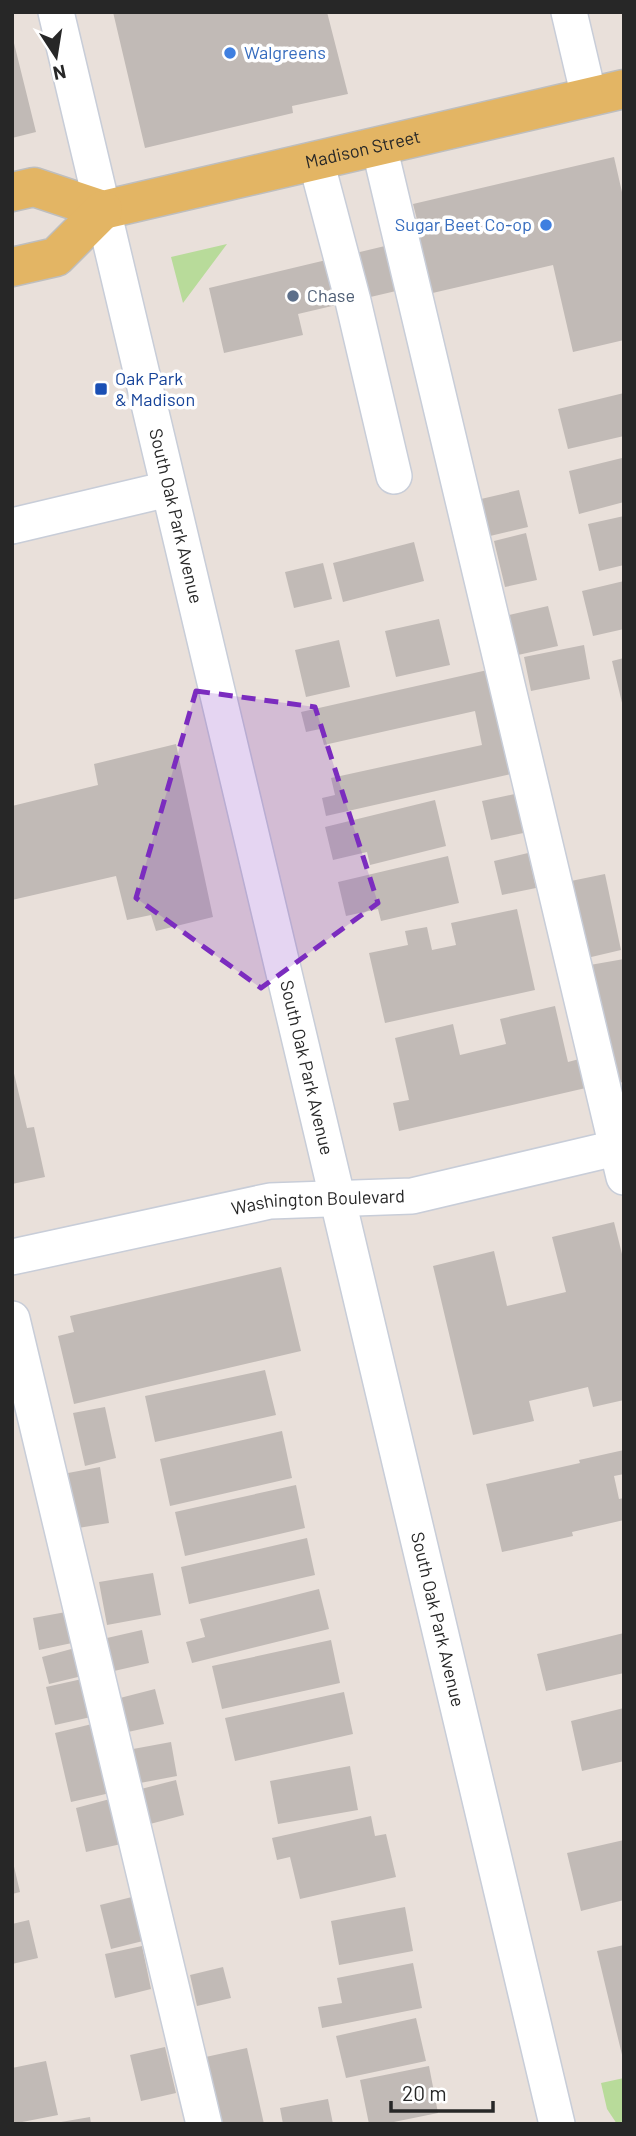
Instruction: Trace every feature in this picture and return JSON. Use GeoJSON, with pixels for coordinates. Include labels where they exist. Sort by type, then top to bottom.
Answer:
{"type":"FeatureCollection","features":[{"type":"Feature","properties":{"kind":"main road","name":"Madison Street"},"geometry":{"type":"LineString","coordinates":[[103,210],[606,93]]}},
{"type":"Feature","properties":{"kind":"main road"},"geometry":{"type":"LineString","coordinates":[[12,192],[34,187],[103,210],[56,257],[12,267]]}},
{"type":"Feature","properties":{"kind":"street","name":"South Oak Park Avenue"},"geometry":{"type":"LineString","coordinates":[[56,12],[337,1199],[547,2119]]}},
{"type":"Feature","properties":{"kind":"street"},"geometry":{"type":"LineString","coordinates":[[569,12],[606,93]]}},
{"type":"Feature","properties":{"kind":"street"},"geometry":{"type":"LineString","coordinates":[[380,146],[621,1157]]}},
{"type":"Feature","properties":{"kind":"street"},"geometry":{"type":"LineString","coordinates":[[316,162],[353,301],[394,476]]}},
{"type":"Feature","properties":{"kind":"street"},"geometry":{"type":"LineString","coordinates":[[12,526],[168,489]]}},
{"type":"Feature","properties":{"kind":"street","name":"Washington Boulevard"},"geometry":{"type":"LineString","coordinates":[[12,1257],[270,1202],[412,1196],[621,1157]]}},
{"type":"Feature","properties":{"kind":"street"},"geometry":{"type":"LineString","coordinates":[[12,1319],[204,2124]]}},
{"type":"Feature","properties":{"kind":"highlighted area"},"geometry":{"type":"Polygon","coordinates":[[[196,691],[315,707],[378,903],[261,988],[136,898],[196,691]]]}},
{"type":"Feature","properties":{"kind":"green space"},"geometry":{"type":"Polygon","coordinates":[[[227,244],[183,303],[171,257],[227,244]]]}},
{"type":"Feature","properties":{"kind":"green space"},"geometry":{"type":"Polygon","coordinates":[[[624,2078],[624,2124],[617,2124],[607,2109],[601,2083],[624,2078]]]}},
{"type":"Feature","properties":{"kind":"building","name":"Walgreens"},"geometry":{"type":"Polygon","coordinates":[[[113,12],[327,12],[348,94],[292,106],[293,113],[145,148],[113,12]]]}},
{"type":"Feature","properties":{"kind":"building"},"geometry":{"type":"Polygon","coordinates":[[[12,35],[36,132],[12,138],[12,35]]]}},
{"type":"Feature","properties":{"kind":"building"},"geometry":{"type":"Polygon","coordinates":[[[614,157],[624,201],[624,340],[573,352],[553,265],[424,295],[411,237],[421,235],[413,204],[614,157]]]}},
{"type":"Feature","properties":{"kind":"building","name":"Chase"},"geometry":{"type":"Polygon","coordinates":[[[385,246],[396,291],[298,314],[303,335],[224,353],[209,288],[385,246]]]}},
{"type":"Feature","properties":{"kind":"building"},"geometry":{"type":"Polygon","coordinates":[[[624,393],[624,436],[568,449],[558,409],[624,393]]]}},
{"type":"Feature","properties":{"kind":"building"},"geometry":{"type":"Polygon","coordinates":[[[622,458],[624,502],[579,514],[569,471],[622,458]]]}},
{"type":"Feature","properties":{"kind":"building"},"geometry":{"type":"Polygon","coordinates":[[[519,490],[528,527],[490,536],[481,499],[519,490]]]}},
{"type":"Feature","properties":{"kind":"building"},"geometry":{"type":"Polygon","coordinates":[[[624,516],[624,565],[599,571],[588,524],[624,516]]]}},
{"type":"Feature","properties":{"kind":"building"},"geometry":{"type":"Polygon","coordinates":[[[526,533],[537,580],[505,587],[494,541],[526,533]]]}},
{"type":"Feature","properties":{"kind":"building"},"geometry":{"type":"Polygon","coordinates":[[[414,542],[424,581],[343,602],[333,563],[414,542]]]}},
{"type":"Feature","properties":{"kind":"building"},"geometry":{"type":"Polygon","coordinates":[[[323,563],[332,599],[294,608],[285,572],[323,563]]]}},
{"type":"Feature","properties":{"kind":"building"},"geometry":{"type":"Polygon","coordinates":[[[624,581],[624,629],[593,636],[582,591],[624,581]]]}},
{"type":"Feature","properties":{"kind":"building"},"geometry":{"type":"Polygon","coordinates":[[[548,606],[558,646],[518,655],[509,615],[548,606]]]}},
{"type":"Feature","properties":{"kind":"building"},"geometry":{"type":"Polygon","coordinates":[[[439,619],[450,665],[396,677],[385,631],[439,619]]]}},
{"type":"Feature","properties":{"kind":"building"},"geometry":{"type":"Polygon","coordinates":[[[339,640],[350,687],[306,697],[295,650],[339,640]]]}},
{"type":"Feature","properties":{"kind":"building"},"geometry":{"type":"Polygon","coordinates":[[[584,645],[590,679],[531,691],[524,657],[584,645]]]}},
{"type":"Feature","properties":{"kind":"building"},"geometry":{"type":"Polygon","coordinates":[[[624,658],[624,707],[623,707],[612,661],[624,658]]]}},
{"type":"Feature","properties":{"kind":"building"},"geometry":{"type":"Polygon","coordinates":[[[492,669],[515,773],[326,816],[322,798],[335,795],[331,778],[482,745],[475,711],[324,745],[320,729],[306,732],[301,712],[492,669]]]}},
{"type":"Feature","properties":{"kind":"building"},"geometry":{"type":"Polygon","coordinates":[[[176,744],[213,917],[156,931],[151,915],[127,920],[116,876],[12,900],[12,806],[98,785],[94,764],[176,744]]]}},
{"type":"Feature","properties":{"kind":"building"},"geometry":{"type":"Polygon","coordinates":[[[519,793],[528,832],[491,840],[482,801],[519,793]]]}},
{"type":"Feature","properties":{"kind":"building"},"geometry":{"type":"Polygon","coordinates":[[[435,800],[446,846],[370,865],[367,852],[333,860],[325,827],[435,800]]]}},
{"type":"Feature","properties":{"kind":"building"},"geometry":{"type":"Polygon","coordinates":[[[528,853],[536,888],[502,895],[494,861],[528,853]]]}},
{"type":"Feature","properties":{"kind":"building"},"geometry":{"type":"Polygon","coordinates":[[[448,856],[459,903],[381,921],[378,909],[346,916],[338,882],[448,856]]]}},
{"type":"Feature","properties":{"kind":"building"},"geometry":{"type":"Polygon","coordinates":[[[605,874],[621,950],[587,958],[571,881],[605,874]]]}},
{"type":"Feature","properties":{"kind":"building"},"geometry":{"type":"Polygon","coordinates":[[[517,909],[535,990],[385,1023],[369,953],[408,945],[405,931],[427,927],[432,950],[456,945],[451,923],[517,909]]]}},
{"type":"Feature","properties":{"kind":"building"},"geometry":{"type":"Polygon","coordinates":[[[624,959],[624,1082],[611,1084],[590,965],[624,959]]]}},
{"type":"Feature","properties":{"kind":"building"},"geometry":{"type":"Polygon","coordinates":[[[555,1006],[568,1062],[583,1058],[590,1087],[399,1131],[393,1103],[409,1100],[395,1038],[453,1024],[460,1055],[506,1044],[500,1019],[555,1006]]]}},
{"type":"Feature","properties":{"kind":"building"},"geometry":{"type":"Polygon","coordinates":[[[12,1065],[27,1128],[34,1127],[45,1177],[12,1184],[12,1065]]]}},
{"type":"Feature","properties":{"kind":"building"},"geometry":{"type":"Polygon","coordinates":[[[614,1222],[624,1262],[624,1400],[593,1407],[588,1387],[529,1401],[534,1421],[473,1435],[433,1266],[494,1251],[507,1306],[566,1292],[552,1237],[614,1222]]]}},
{"type":"Feature","properties":{"kind":"building"},"geometry":{"type":"Polygon","coordinates":[[[281,1267],[301,1351],[74,1404],[58,1336],[74,1332],[70,1316],[281,1267]]]}},
{"type":"Feature","properties":{"kind":"building"},"geometry":{"type":"Polygon","coordinates":[[[265,1370],[276,1415],[155,1442],[145,1396],[265,1370]]]}},
{"type":"Feature","properties":{"kind":"building"},"geometry":{"type":"Polygon","coordinates":[[[105,1407],[116,1458],[85,1466],[73,1413],[105,1407]]]}},
{"type":"Feature","properties":{"kind":"building"},"geometry":{"type":"Polygon","coordinates":[[[282,1431],[292,1478],[170,1506],[160,1459],[282,1431]]]}},
{"type":"Feature","properties":{"kind":"building"},"geometry":{"type":"Polygon","coordinates":[[[624,1450],[624,1474],[614,1476],[619,1499],[624,1498],[624,1520],[572,1532],[573,1536],[502,1552],[486,1484],[624,1450]]]}},
{"type":"Feature","properties":{"kind":"building"},"geometry":{"type":"Polygon","coordinates":[[[100,1467],[109,1523],[78,1528],[68,1473],[100,1467]]]}},
{"type":"Feature","properties":{"kind":"building"},"geometry":{"type":"Polygon","coordinates":[[[296,1485],[305,1528],[185,1556],[175,1512],[296,1485]]]}},
{"type":"Feature","properties":{"kind":"building"},"geometry":{"type":"Polygon","coordinates":[[[307,1538],[315,1575],[189,1604],[181,1567],[307,1538]]]}},
{"type":"Feature","properties":{"kind":"building"},"geometry":{"type":"Polygon","coordinates":[[[153,1573],[161,1615],[107,1625],[99,1582],[153,1573]]]}},
{"type":"Feature","properties":{"kind":"building"},"geometry":{"type":"Polygon","coordinates":[[[319,1589],[329,1629],[192,1663],[186,1642],[205,1637],[200,1619],[319,1589]]]}},
{"type":"Feature","properties":{"kind":"building"},"geometry":{"type":"Polygon","coordinates":[[[66,1612],[72,1643],[39,1650],[33,1618],[66,1612]]]}},
{"type":"Feature","properties":{"kind":"building"},"geometry":{"type":"Polygon","coordinates":[[[142,1630],[149,1663],[114,1671],[107,1638],[142,1630]]]}},
{"type":"Feature","properties":{"kind":"building"},"geometry":{"type":"Polygon","coordinates":[[[624,1633],[624,1673],[546,1691],[537,1654],[624,1633]]]}},
{"type":"Feature","properties":{"kind":"building"},"geometry":{"type":"Polygon","coordinates":[[[331,1640],[340,1683],[222,1709],[212,1666],[331,1640]]]}},
{"type":"Feature","properties":{"kind":"building"},"geometry":{"type":"Polygon","coordinates":[[[75,1648],[82,1676],[49,1684],[42,1657],[75,1648]]]}},
{"type":"Feature","properties":{"kind":"building"},"geometry":{"type":"Polygon","coordinates":[[[82,1679],[91,1717],[55,1725],[46,1687],[82,1679]]]}},
{"type":"Feature","properties":{"kind":"building"},"geometry":{"type":"Polygon","coordinates":[[[155,1689],[164,1724],[128,1732],[120,1698],[155,1689]]]}},
{"type":"Feature","properties":{"kind":"building"},"geometry":{"type":"Polygon","coordinates":[[[344,1692],[353,1734],[235,1761],[225,1718],[344,1692]]]}},
{"type":"Feature","properties":{"kind":"building"},"geometry":{"type":"Polygon","coordinates":[[[624,1708],[624,1761],[582,1771],[571,1721],[624,1708]]]}},
{"type":"Feature","properties":{"kind":"building"},"geometry":{"type":"Polygon","coordinates":[[[92,1724],[110,1793],[71,1802],[55,1733],[92,1724]]]}},
{"type":"Feature","properties":{"kind":"building"},"geometry":{"type":"Polygon","coordinates":[[[171,1742],[177,1776],[140,1783],[133,1749],[171,1742]]]}},
{"type":"Feature","properties":{"kind":"building"},"geometry":{"type":"Polygon","coordinates":[[[350,1766],[358,1810],[278,1824],[270,1781],[350,1766]]]}},
{"type":"Feature","properties":{"kind":"building"},"geometry":{"type":"Polygon","coordinates":[[[176,1780],[184,1815],[150,1824],[141,1789],[176,1780]]]}},
{"type":"Feature","properties":{"kind":"building"},"geometry":{"type":"Polygon","coordinates":[[[110,1799],[121,1844],[86,1852],[76,1808],[110,1799]]]}},
{"type":"Feature","properties":{"kind":"building"},"geometry":{"type":"Polygon","coordinates":[[[371,1816],[375,1836],[386,1834],[396,1877],[300,1899],[290,1857],[277,1860],[272,1838],[371,1816]]]}},
{"type":"Feature","properties":{"kind":"building"},"geometry":{"type":"Polygon","coordinates":[[[624,1840],[624,1900],[581,1911],[567,1853],[624,1840]]]}},
{"type":"Feature","properties":{"kind":"building"},"geometry":{"type":"Polygon","coordinates":[[[12,1858],[20,1892],[12,1894],[12,1858]]]}},
{"type":"Feature","properties":{"kind":"building"},"geometry":{"type":"Polygon","coordinates":[[[132,1897],[143,1941],[111,1949],[100,1905],[132,1897]]]}},
{"type":"Feature","properties":{"kind":"building"},"geometry":{"type":"Polygon","coordinates":[[[405,1907],[413,1951],[339,1965],[331,1921],[405,1907]]]}},
{"type":"Feature","properties":{"kind":"building"},"geometry":{"type":"Polygon","coordinates":[[[29,1920],[38,1958],[12,1964],[12,1924],[29,1920]]]}},
{"type":"Feature","properties":{"kind":"building"},"geometry":{"type":"Polygon","coordinates":[[[624,1945],[624,2059],[623,2059],[597,1951],[624,1945]]]}},
{"type":"Feature","properties":{"kind":"building"},"geometry":{"type":"Polygon","coordinates":[[[142,1946],[151,1989],[115,1998],[105,1954],[142,1946]]]}},
{"type":"Feature","properties":{"kind":"building"},"geometry":{"type":"Polygon","coordinates":[[[413,1963],[422,2008],[322,2028],[318,2007],[342,2003],[337,1978],[413,1963]]]}},
{"type":"Feature","properties":{"kind":"building"},"geometry":{"type":"Polygon","coordinates":[[[223,1967],[231,1998],[197,2006],[190,1975],[223,1967]]]}},
{"type":"Feature","properties":{"kind":"building"},"geometry":{"type":"Polygon","coordinates":[[[416,2018],[426,2061],[346,2078],[336,2036],[416,2018]]]}},
{"type":"Feature","properties":{"kind":"building"},"geometry":{"type":"Polygon","coordinates":[[[165,2047],[176,2093],[141,2101],[130,2055],[165,2047]]]}},
{"type":"Feature","properties":{"kind":"building"},"geometry":{"type":"Polygon","coordinates":[[[247,2048],[264,2124],[215,2124],[201,2058],[247,2048]]]}},
{"type":"Feature","properties":{"kind":"building"},"geometry":{"type":"Polygon","coordinates":[[[46,2061],[58,2115],[12,2124],[12,2068],[46,2061]]]}},
{"type":"Feature","properties":{"kind":"building"},"geometry":{"type":"Polygon","coordinates":[[[429,2066],[438,2113],[384,2124],[369,2124],[360,2080],[429,2066]]]}},
{"type":"Feature","properties":{"kind":"building"},"geometry":{"type":"Polygon","coordinates":[[[328,2099],[333,2124],[283,2124],[280,2108],[328,2099]]]}},
{"type":"Feature","properties":{"kind":"building"},"geometry":{"type":"Polygon","coordinates":[[[90,2117],[91,2124],[61,2124],[61,2122],[90,2117]]]}},
{"type":"Feature","properties":{"kind":"place","name":"Walgreens"},"geometry":{"type":"Point","coordinates":[230,53]}},
{"type":"Feature","properties":{"kind":"place","name":"Sugar Beet Co-op"},"geometry":{"type":"Point","coordinates":[546,225]}},
{"type":"Feature","properties":{"kind":"place","name":"Chase"},"geometry":{"type":"Point","coordinates":[293,296]}},
{"type":"Feature","properties":{"kind":"place","name":"Oak Park & Madison"},"geometry":{"type":"Point","coordinates":[101,389]}}]}
